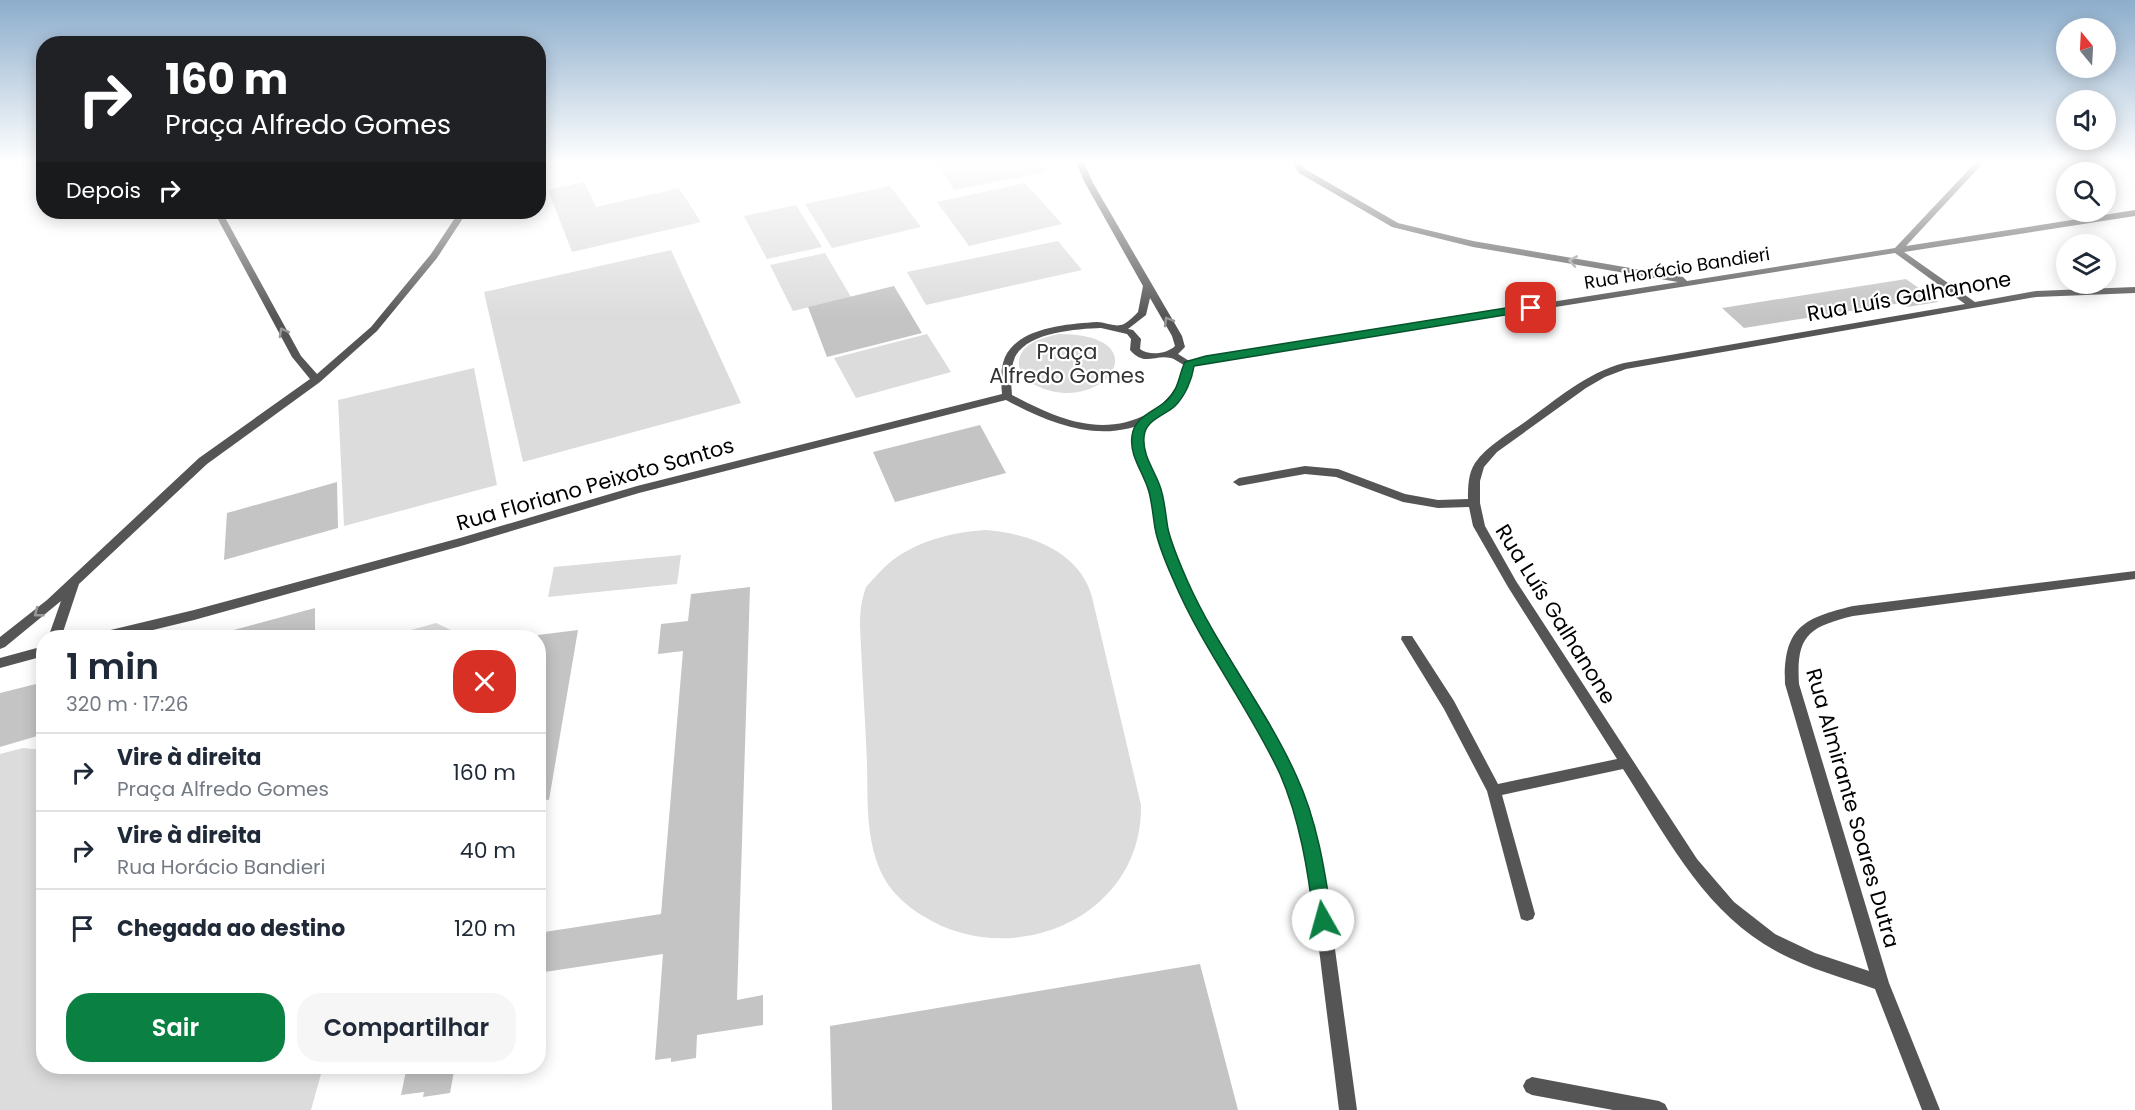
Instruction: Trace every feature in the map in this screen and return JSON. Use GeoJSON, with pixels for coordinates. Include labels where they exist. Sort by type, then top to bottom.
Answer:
{"type":"FeatureCollection","features":[{"type":"Feature","properties":{"kind":"street"},"geometry":{"type":"LineString","coordinates":[[1107,214],[1177,336],[1180,347],[1172,355]]}},
{"type":"Feature","properties":{"kind":"street"},"geometry":{"type":"LineString","coordinates":[[1375,214],[1395,225],[1473,244],[1693,282]]}},
{"type":"Feature","properties":{"kind":"street"},"geometry":{"type":"LineString","coordinates":[[1931,214],[1897,250],[1972,304]]}},
{"type":"Feature","properties":{"kind":"street","name":"Rua Horácio Bandieri"},"geometry":{"type":"LineString","coordinates":[[1189,364],[1206,359],[2130,214]]}},
{"type":"Feature","properties":{"kind":"street"},"geometry":{"type":"LineString","coordinates":[[222,219],[297,357],[316,380]]}},
{"type":"Feature","properties":{"kind":"street"},"geometry":{"type":"LineString","coordinates":[[0,644],[75,581],[203,461],[316,380],[374,329],[434,256],[458,219]]}},
{"type":"Feature","properties":{"kind":"street"},"geometry":{"type":"LineString","coordinates":[[1119,328],[1127,326],[1143,313],[1148,286]]}},
{"type":"Feature","properties":{"kind":"street","name":"Rua Luís Galhanone"},"geometry":{"type":"LineString","coordinates":[[1881,983],[1812,960],[1769,939],[1729,907],[1692,864],[1512,584],[1479,526],[1474,503],[1474,481],[1479,466],[1493,450],[1582,386],[1608,372],[1647,360],[1972,304],[2066,291],[2135,290]]}},
{"type":"Feature","properties":{"kind":"street"},"geometry":{"type":"LineString","coordinates":[[1101,325],[1119,328],[1130,332],[1136,339],[1135,350],[1140,355],[1150,358],[1172,355],[1189,364],[1186,380],[1171,403],[1143,423],[1116,429],[1092,429],[1068,424],[1028,408],[1007,396],[1006,375],[1012,353],[1019,346],[1034,338],[1065,328],[1101,325]]}},
{"type":"Feature","properties":{"kind":"street","name":"Rua Floriano Peixoto Santos"},"geometry":{"type":"LineString","coordinates":[[131,630],[461,542],[637,490],[1007,396]]}},
{"type":"Feature","properties":{"kind":"street"},"geometry":{"type":"LineString","coordinates":[[1143,423],[1138,435],[1138,450],[1155,491],[1162,530],[1179,579],[1197,614],[1264,726],[1288,776],[1304,817],[1317,876],[1348,1110]]}},
{"type":"Feature","properties":{"kind":"street"},"geometry":{"type":"LineString","coordinates":[[1239,482],[1305,470],[1338,473],[1403,498],[1438,504],[1474,503]]}},
{"type":"Feature","properties":{"kind":"street","name":"Rua Almirante Soares Dutra"},"geometry":{"type":"LineString","coordinates":[[1931,1110],[1881,983],[1792,684],[1791,656],[1797,640],[1809,627],[1828,618],[1878,607],[2135,574]]}},
{"type":"Feature","properties":{"kind":"street"},"geometry":{"type":"LineString","coordinates":[[57,630],[75,581]]}},
{"type":"Feature","properties":{"kind":"street","name":"Rua Floriano Peixoto Santos"},"geometry":{"type":"LineString","coordinates":[[151,630],[194,615]]}},
{"type":"Feature","properties":{"kind":"street"},"geometry":{"type":"LineString","coordinates":[[1407,639],[1449,705],[1494,790],[1527,914]]}},
{"type":"Feature","properties":{"kind":"street"},"geometry":{"type":"LineString","coordinates":[[0,663],[36,653]]}},
{"type":"Feature","properties":{"kind":"street"},"geometry":{"type":"LineString","coordinates":[[0,669],[36,660]]}},
{"type":"Feature","properties":{"kind":"street"},"geometry":{"type":"LineString","coordinates":[[1494,790],[1626,763]]}},
{"type":"Feature","properties":{"kind":"street"},"geometry":{"type":"LineString","coordinates":[[1532,1086],[1659,1110]]}},
{"type":"Feature","properties":{"kind":"green space"},"geometry":{"type":"Polygon","coordinates":[[[557,214],[696,214],[701,222],[572,252],[557,214]]]}},
{"type":"Feature","properties":{"kind":"green space"},"geometry":{"type":"Polygon","coordinates":[[[754,214],[801,214],[822,247],[767,259],[744,216],[754,214]]]}},
{"type":"Feature","properties":{"kind":"green space"},"geometry":{"type":"Polygon","coordinates":[[[811,214],[911,214],[921,227],[832,248],[811,214]]]}},
{"type":"Feature","properties":{"kind":"green space"},"geometry":{"type":"Polygon","coordinates":[[[946,214],[1053,214],[1062,224],[969,246],[946,214]]]}},
{"type":"Feature","properties":{"kind":"green space"},"geometry":{"type":"Polygon","coordinates":[[[1058,241],[1082,270],[926,305],[907,272],[1058,241]]]}},
{"type":"Feature","properties":{"kind":"green space"},"geometry":{"type":"Polygon","coordinates":[[[671,250],[741,403],[523,462],[484,292],[671,250]]]}},
{"type":"Feature","properties":{"kind":"green space"},"geometry":{"type":"Polygon","coordinates":[[[825,253],[851,297],[793,311],[770,265],[825,253]]]}},
{"type":"Feature","properties":{"kind":"green space"},"geometry":{"type":"Polygon","coordinates":[[[927,334],[951,372],[856,398],[834,358],[927,334]]]}},
{"type":"Feature","properties":{"kind":"green space","name":"Praça Alfredo Gomes"},"geometry":{"type":"Polygon","coordinates":[[[1059,334],[1091,338],[1109,347],[1115,359],[1112,372],[1100,384],[1082,391],[1060,393],[1028,381],[1020,370],[1019,358],[1022,353],[1035,341],[1059,334]]]}},
{"type":"Feature","properties":{"kind":"green space"},"geometry":{"type":"Polygon","coordinates":[[[474,368],[497,485],[344,526],[338,400],[474,368]]]}},
{"type":"Feature","properties":{"kind":"green space"},"geometry":{"type":"Polygon","coordinates":[[[985,530],[1018,535],[1050,547],[1064,556],[1086,581],[1092,597],[1141,805],[1136,845],[1120,878],[1096,905],[1066,924],[1032,935],[995,938],[958,932],[923,916],[906,904],[884,878],[873,850],[869,821],[860,626],[866,588],[888,564],[912,548],[940,537],[985,530]]]}},
{"type":"Feature","properties":{"kind":"green space"},"geometry":{"type":"Polygon","coordinates":[[[681,555],[677,584],[548,597],[554,567],[681,555]]]}},
{"type":"Feature","properties":{"kind":"green space"},"geometry":{"type":"Polygon","coordinates":[[[436,623],[451,630],[411,630],[436,623]]]}},
{"type":"Feature","properties":{"kind":"green space"},"geometry":{"type":"Polygon","coordinates":[[[23,748],[36,749],[36,1074],[321,1074],[311,1110],[0,1110],[0,754],[23,748]]]}},
{"type":"Feature","properties":{"kind":"building"},"geometry":{"type":"Polygon","coordinates":[[[1906,279],[1938,302],[1907,307],[1901,303],[1744,328],[1722,308],[1906,279]]]}},
{"type":"Feature","properties":{"kind":"building"},"geometry":{"type":"Polygon","coordinates":[[[894,286],[922,333],[827,357],[808,307],[894,286]]]}},
{"type":"Feature","properties":{"kind":"building"},"geometry":{"type":"Polygon","coordinates":[[[980,425],[1006,473],[895,502],[873,452],[980,425]]]}},
{"type":"Feature","properties":{"kind":"building"},"geometry":{"type":"Polygon","coordinates":[[[337,482],[338,528],[224,560],[227,513],[337,482]]]}},
{"type":"Feature","properties":{"kind":"building"},"geometry":{"type":"Polygon","coordinates":[[[750,587],[737,1000],[763,995],[763,1025],[697,1035],[696,1058],[671,1062],[671,1058],[655,1060],[663,954],[546,972],[546,932],[661,914],[683,651],[658,654],[661,624],[688,621],[691,594],[750,587]]]}},
{"type":"Feature","properties":{"kind":"building"},"geometry":{"type":"Polygon","coordinates":[[[315,608],[315,630],[234,630],[315,608]]]}},
{"type":"Feature","properties":{"kind":"building"},"geometry":{"type":"Polygon","coordinates":[[[578,630],[549,800],[546,800],[546,634],[578,630]]]}},
{"type":"Feature","properties":{"kind":"building"},"geometry":{"type":"Polygon","coordinates":[[[36,684],[36,736],[0,747],[0,693],[36,684]]]}},
{"type":"Feature","properties":{"kind":"building"},"geometry":{"type":"Polygon","coordinates":[[[1200,964],[1238,1110],[832,1110],[830,1026],[1200,964]]]}},
{"type":"Feature","properties":{"kind":"building"},"geometry":{"type":"Polygon","coordinates":[[[405,1074],[454,1074],[450,1093],[423,1097],[424,1092],[401,1095],[405,1074]]]}},
{"type":"Feature","properties":{"kind":"route"},"geometry":{"type":"LineString","coordinates":[[1323,920],[1317,876],[1304,817],[1288,776],[1264,726],[1197,614],[1179,579],[1162,530],[1155,491],[1138,450],[1138,435],[1143,423],[1171,403],[1186,380],[1189,364],[1206,359],[1531,308]]}}]}
